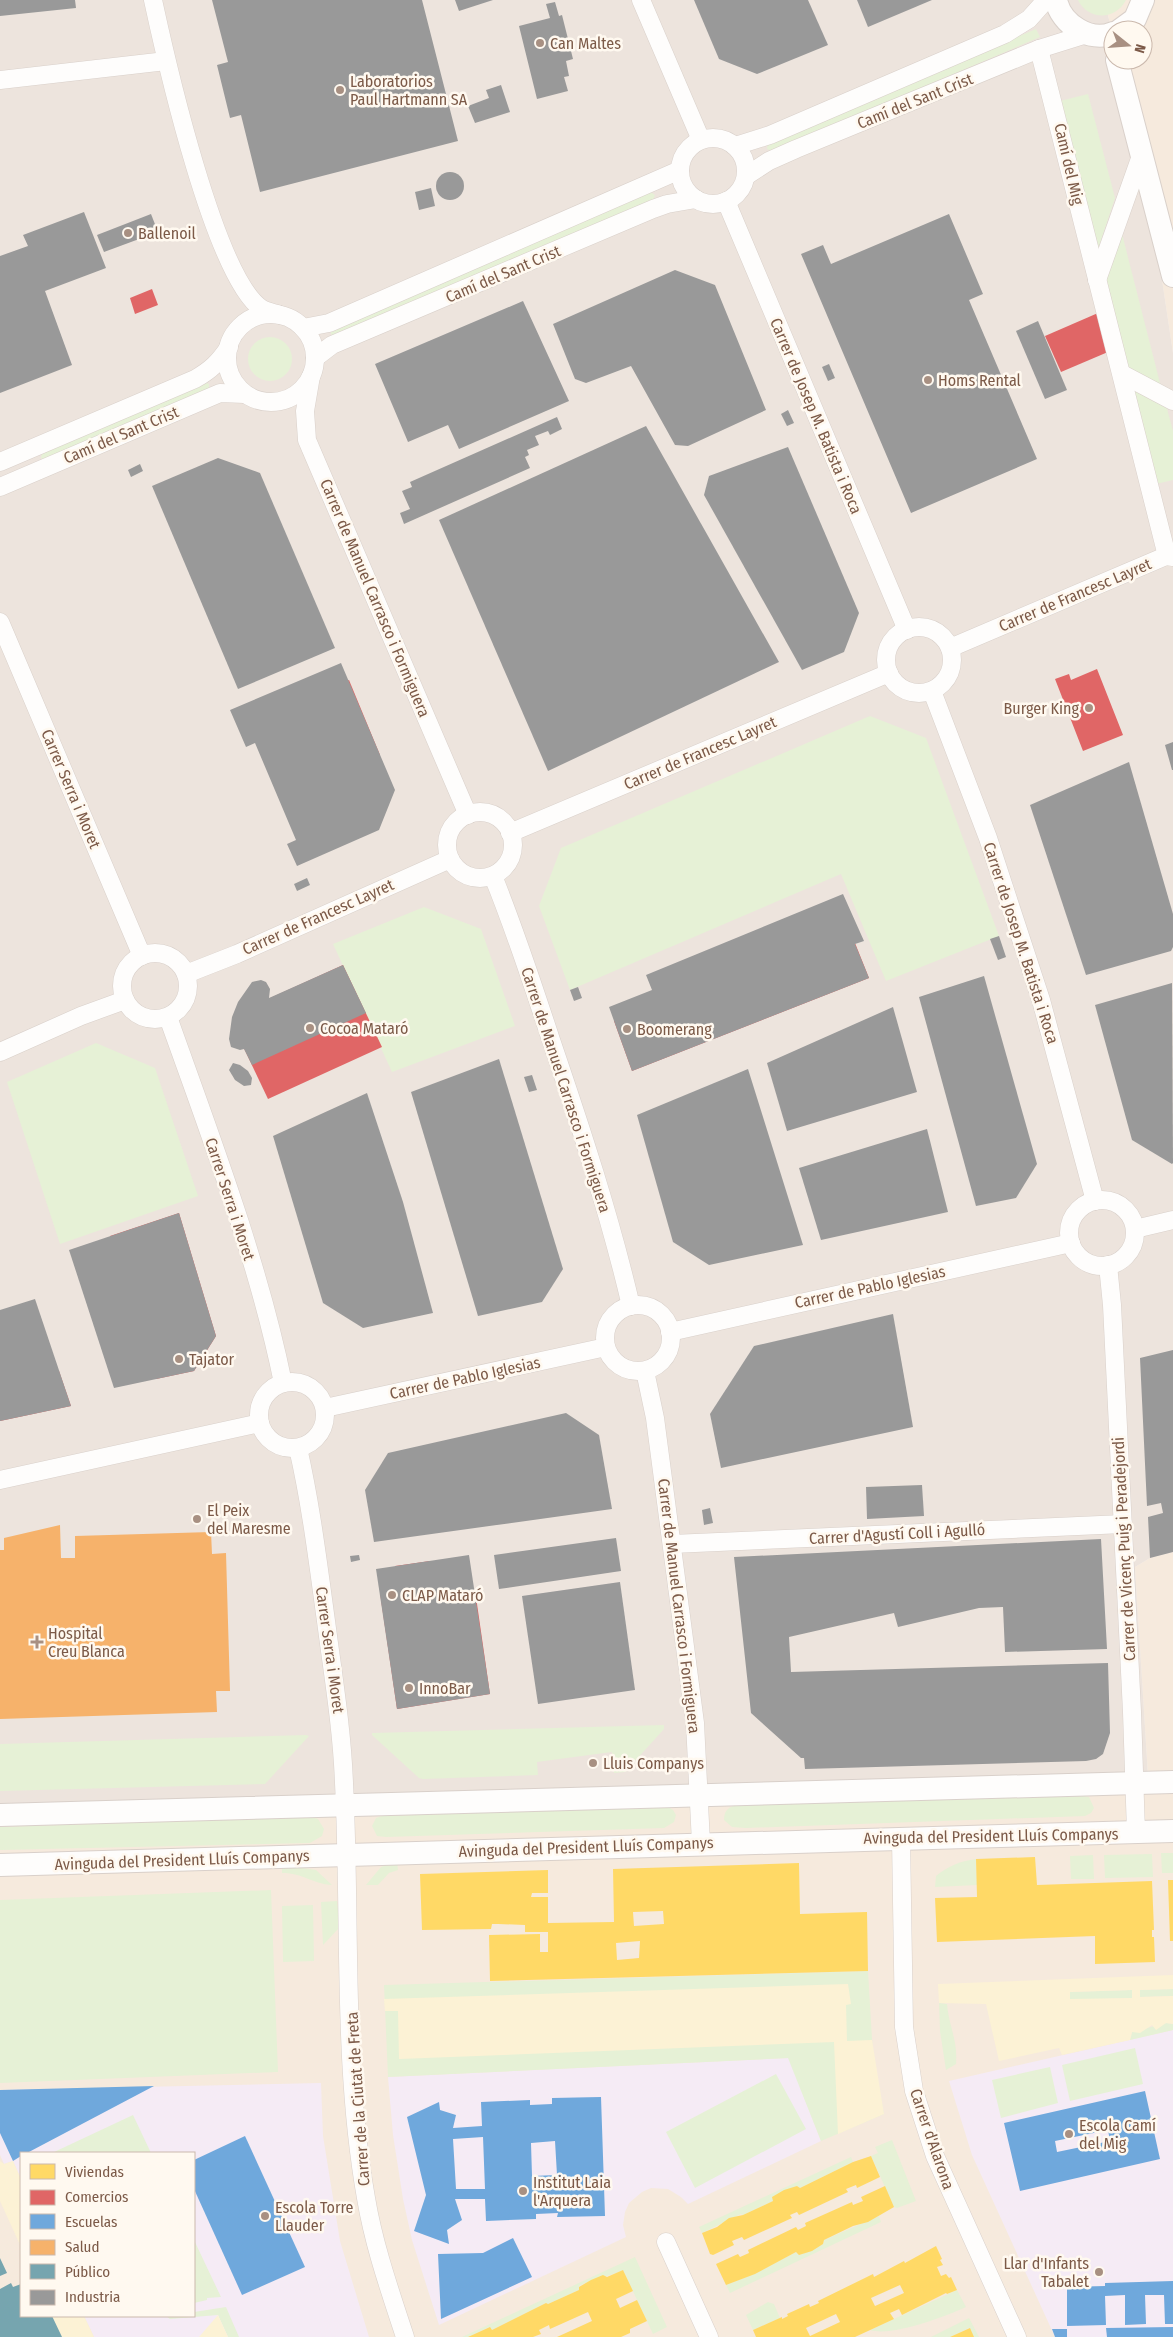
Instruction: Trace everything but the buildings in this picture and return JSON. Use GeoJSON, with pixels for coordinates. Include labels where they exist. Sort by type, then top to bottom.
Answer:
{"type":"FeatureCollection","features":[{"type":"Feature","properties":{"kind":"street"},"geometry":{"type":"LineString","coordinates":[[153,0],[181,118],[213,220],[230,265],[262,309],[280,315],[292,320],[303,328],[312,342],[315,358],[311,376],[299,393],[280,402],[256,400],[245,394],[236,384],[230,373],[227,360],[229,346],[236,332],[245,323],[268,314],[280,315]]}},
{"type":"Feature","properties":{"kind":"street"},"geometry":{"type":"LineString","coordinates":[[641,0],[701,140]]}},
{"type":"Feature","properties":{"kind":"street","name":"Camí del Sant Crist"},"geometry":{"type":"LineString","coordinates":[[735,146],[770,135],[1005,34],[1029,19],[1046,0]]}},
{"type":"Feature","properties":{"kind":"street"},"geometry":{"type":"LineString","coordinates":[[1056,0],[1063,17],[1074,27],[1087,34],[1103,35]]}},
{"type":"Feature","properties":{"kind":"street"},"geometry":{"type":"LineString","coordinates":[[1134,20],[1143,0]]}},
{"type":"Feature","properties":{"kind":"street","name":"Camí del Sant Crist"},"geometry":{"type":"LineString","coordinates":[[746,176],[769,161],[796,149],[1040,49],[1087,34]]}},
{"type":"Feature","properties":{"kind":"street","name":"Camí del Mig"},"geometry":{"type":"LineString","coordinates":[[1040,49],[1096,280],[1171,555]]}},
{"type":"Feature","properties":{"kind":"street"},"geometry":{"type":"LineString","coordinates":[[0,80],[166,61]]}},
{"type":"Feature","properties":{"kind":"street"},"geometry":{"type":"LineString","coordinates":[[1120,70],[1173,276]]}},
{"type":"Feature","properties":{"kind":"street"},"geometry":{"type":"LineString","coordinates":[[719,138],[735,146],[744,159],[746,176],[739,191],[726,201],[705,203],[696,199],[684,186],[680,170],[686,152],[701,140],[719,138]]}},
{"type":"Feature","properties":{"kind":"street"},"geometry":{"type":"LineString","coordinates":[[1096,280],[1142,153]]}},
{"type":"Feature","properties":{"kind":"street","name":"Camí del Sant Crist"},"geometry":{"type":"LineString","coordinates":[[303,328],[329,323],[680,170]]}},
{"type":"Feature","properties":{"kind":"street","name":"Camí del Sant Crist"},"geometry":{"type":"LineString","coordinates":[[315,358],[332,345],[653,209],[667,204],[696,199]]}},
{"type":"Feature","properties":{"kind":"street","name":"Carrer de Josep M. Batista i Roca"},"geometry":{"type":"LineString","coordinates":[[726,201],[906,630]]}},
{"type":"Feature","properties":{"kind":"street","name":"Camí del Sant Crist"},"geometry":{"type":"LineString","coordinates":[[0,462],[211,371],[229,346]]}},
{"type":"Feature","properties":{"kind":"street"},"geometry":{"type":"LineString","coordinates":[[1122,374],[1173,401]]}},
{"type":"Feature","properties":{"kind":"street","name":"Carrer de Manuel Carrasco i Formiguera"},"geometry":{"type":"LineString","coordinates":[[311,376],[305,411],[307,440],[468,815]]}},
{"type":"Feature","properties":{"kind":"street","name":"Camí del Sant Crist"},"geometry":{"type":"LineString","coordinates":[[0,487],[220,393],[245,394]]}},
{"type":"Feature","properties":{"kind":"street","name":"Carrer de Francesc Layret"},"geometry":{"type":"LineString","coordinates":[[950,648],[1171,555]]}},
{"type":"Feature","properties":{"kind":"street","name":"Carrer Serra i Moret"},"geometry":{"type":"LineString","coordinates":[[0,622],[142,956]]}},
{"type":"Feature","properties":{"kind":"street"},"geometry":{"type":"LineString","coordinates":[[923,627],[932,630],[946,640],[950,648],[952,665],[949,674],[942,684],[932,691],[924,693],[907,691],[899,687],[889,673],[886,663],[887,653],[898,635],[906,630],[923,627]]}},
{"type":"Feature","properties":{"kind":"street","name":"Carrer de Francesc Layret"},"geometry":{"type":"LineString","coordinates":[[510,833],[889,673]]}},
{"type":"Feature","properties":{"kind":"street","name":"Carrer de Josep M. Batista i Roca"},"geometry":{"type":"LineString","coordinates":[[932,691],[988,838],[1041,1000],[1094,1201]]}},
{"type":"Feature","properties":{"kind":"street"},"geometry":{"type":"LineString","coordinates":[[476,812],[493,815],[506,826],[510,833],[513,846],[510,858],[503,869],[493,876],[483,878],[463,874],[450,859],[447,848],[448,838],[455,824],[468,815],[476,812]]}},
{"type":"Feature","properties":{"kind":"street","name":"Carrer de Francesc Layret"},"geometry":{"type":"LineString","coordinates":[[186,974],[237,954],[450,859]]}},
{"type":"Feature","properties":{"kind":"street","name":"Carrer de Manuel Carrasco i Formiguera"},"geometry":{"type":"LineString","coordinates":[[493,876],[511,922],[581,1128],[620,1261],[631,1306]]}},
{"type":"Feature","properties":{"kind":"street"},"geometry":{"type":"LineString","coordinates":[[163,954],[181,965],[186,974],[188,984],[183,1004],[168,1017],[156,1019],[143,1017],[132,1010],[125,1000],[122,987],[124,975],[131,964],[142,956],[163,954]]}},
{"type":"Feature","properties":{"kind":"street"},"geometry":{"type":"LineString","coordinates":[[0,1052],[81,1016],[125,1000]]}},
{"type":"Feature","properties":{"kind":"street","name":"Carrer Serra i Moret"},"geometry":{"type":"LineString","coordinates":[[168,1017],[233,1202],[274,1342],[283,1383]]}},
{"type":"Feature","properties":{"kind":"street"},"geometry":{"type":"LineString","coordinates":[[1106,1200],[1116,1203],[1129,1214],[1135,1229],[1135,1237],[1128,1253],[1116,1263],[1098,1266],[1081,1259],[1071,1243],[1069,1230],[1073,1216],[1082,1206],[1094,1201],[1106,1200]]}},
{"type":"Feature","properties":{"kind":"street"},"geometry":{"type":"LineString","coordinates":[[1135,1229],[1173,1220]]}},
{"type":"Feature","properties":{"kind":"street","name":"Carrer de Pablo Iglesias"},"geometry":{"type":"LineString","coordinates":[[670,1332],[1071,1243]]}},
{"type":"Feature","properties":{"kind":"street","name":"Carrer de Vicenç Puig i Peradejordi"},"geometry":{"type":"LineString","coordinates":[[1108,1265],[1112,1305],[1123,1524],[1136,1832]]}},
{"type":"Feature","properties":{"kind":"street"},"geometry":{"type":"LineString","coordinates":[[631,1306],[651,1308],[666,1322],[670,1332],[668,1352],[654,1367],[645,1371],[635,1371],[617,1364],[606,1347],[605,1334],[610,1321],[618,1312],[631,1306]]}},
{"type":"Feature","properties":{"kind":"street","name":"Carrer de Pablo Iglesias"},"geometry":{"type":"LineString","coordinates":[[325,1408],[606,1347]]}},
{"type":"Feature","properties":{"kind":"street","name":"Carrer de Manuel Carrasco i Formiguera"},"geometry":{"type":"LineString","coordinates":[[645,1371],[655,1418],[695,1723],[702,1843]]}},
{"type":"Feature","properties":{"kind":"street"},"geometry":{"type":"LineString","coordinates":[[294,1382],[314,1390],[325,1408],[325,1419],[319,1433],[308,1444],[298,1448],[288,1448],[270,1440],[260,1423],[260,1410],[264,1398],[272,1389],[283,1383],[294,1382]]}},
{"type":"Feature","properties":{"kind":"street"},"geometry":{"type":"LineString","coordinates":[[0,1480],[260,1423]]}},
{"type":"Feature","properties":{"kind":"street","name":"Carrer Serra i Moret"},"geometry":{"type":"LineString","coordinates":[[298,1448],[308,1496],[339,1716],[347,1855]]}},
{"type":"Feature","properties":{"kind":"street","name":"Carrer d'Agustí Coll i Agulló"},"geometry":{"type":"LineString","coordinates":[[672,1544],[1123,1524]]}},
{"type":"Feature","properties":{"kind":"street"},"geometry":{"type":"LineString","coordinates":[[0,1814],[699,1794],[1135,1788],[1173,1782]]}},
{"type":"Feature","properties":{"kind":"street","name":"Avinguda del President Lluís Companys"},"geometry":{"type":"LineString","coordinates":[[0,1865],[702,1843],[1173,1831]]}},
{"type":"Feature","properties":{"kind":"street","name":"Carrer d'Alarona"},"geometry":{"type":"LineString","coordinates":[[901,1838],[904,2027],[914,2091],[934,2156],[1017,2337]]}},
{"type":"Feature","properties":{"kind":"street","name":"Carrer de la Ciutat de Freta"},"geometry":{"type":"LineString","coordinates":[[347,1855],[350,2006],[357,2130],[366,2199],[383,2273],[405,2337]]}},
{"type":"Feature","properties":{"kind":"street"},"geometry":{"type":"LineString","coordinates":[[666,2242],[709,2337]]}},
{"type":"Feature","properties":{"kind":"shaded area"},"geometry":{"type":"Polygon","coordinates":[[[0,0],[1104,0],[1109,20],[1103,20],[1103,70],[1116,70],[1146,173],[1173,353],[1173,1552],[1150,1558],[1135,1567],[1148,1776],[0,1808],[0,0]]]}},
{"type":"Feature","properties":{"kind":"shaded area"},"geometry":{"type":"Polygon","coordinates":[[[1104,0],[1173,0],[1173,353],[1146,173],[1121,70],[1153,70],[1153,20],[1109,20],[1104,0]]]}},
{"type":"Feature","properties":{"kind":"shaded area"},"geometry":{"type":"Polygon","coordinates":[[[1173,1552],[1173,2337],[0,2337],[0,1808],[1148,1776],[1135,1567],[1150,1558],[1173,1552]]]}},
{"type":"Feature","properties":{"kind":"shaded area","name":"Escola Camí del Mig"},"geometry":{"type":"Polygon","coordinates":[[[1173,2030],[1173,2337],[1055,2337],[972,2155],[949,2081],[1173,2030]]]}},
{"type":"Feature","properties":{"kind":"shaded area","name":"Institut Laia l'Arquera"},"geometry":{"type":"Polygon","coordinates":[[[789,2058],[821,2141],[688,2204],[668,2189],[651,2188],[642,2192],[629,2203],[625,2212],[623,2225],[626,2237],[439,2325],[412,2240],[403,2199],[393,2135],[388,2077],[789,2058]]]}},
{"type":"Feature","properties":{"kind":"shaded area","name":"Escola Torre Llauder"},"geometry":{"type":"Polygon","coordinates":[[[321,2083],[323,2136],[340,2241],[369,2337],[94,2337],[84,2317],[195,2317],[195,2152],[20,2152],[20,2177],[13,2161],[4,2164],[0,2155],[0,2090],[321,2083]]]}},
{"type":"Feature","properties":{"kind":"green space"},"geometry":{"type":"Polygon","coordinates":[[[1078,0],[1126,0],[1116,11],[1109,14],[1095,15],[1088,12],[1078,0]]]}},
{"type":"Feature","properties":{"kind":"green space"},"geometry":{"type":"Polygon","coordinates":[[[1036,29],[1040,37],[773,151],[767,149],[768,142],[1036,29]]]}},
{"type":"Feature","properties":{"kind":"green space"},"geometry":{"type":"Polygon","coordinates":[[[1088,94],[1115,198],[1097,252],[1060,101],[1088,94]]]}},
{"type":"Feature","properties":{"kind":"green space"},"geometry":{"type":"Polygon","coordinates":[[[650,192],[655,195],[653,200],[332,336],[330,331],[650,192]]]}},
{"type":"Feature","properties":{"kind":"green space"},"geometry":{"type":"Polygon","coordinates":[[[1120,226],[1161,387],[1128,368],[1103,279],[1120,226]]]}},
{"type":"Feature","properties":{"kind":"green space"},"geometry":{"type":"Polygon","coordinates":[[[270,337],[282,341],[288,347],[292,359],[288,371],[282,377],[270,381],[258,377],[252,371],[248,359],[252,347],[258,341],[270,337]]]}},
{"type":"Feature","properties":{"kind":"green space"},"geometry":{"type":"Polygon","coordinates":[[[204,382],[209,384],[209,389],[44,460],[41,458],[42,453],[204,382]]]}},
{"type":"Feature","properties":{"kind":"green space"},"geometry":{"type":"Polygon","coordinates":[[[1131,386],[1166,405],[1173,431],[1173,480],[1156,484],[1131,386]]]}},
{"type":"Feature","properties":{"kind":"green space"},"geometry":{"type":"Polygon","coordinates":[[[870,716],[926,738],[999,936],[886,981],[841,874],[570,990],[539,906],[561,848],[870,716]]]}},
{"type":"Feature","properties":{"kind":"green space"},"geometry":{"type":"Polygon","coordinates":[[[424,907],[481,929],[515,1026],[392,1072],[333,944],[424,907]]]}},
{"type":"Feature","properties":{"kind":"green space"},"geometry":{"type":"Polygon","coordinates":[[[96,1043],[155,1068],[198,1196],[60,1244],[7,1082],[96,1043]]]}},
{"type":"Feature","properties":{"kind":"green space"},"geometry":{"type":"Polygon","coordinates":[[[664,1725],[664,1729],[625,1772],[614,1773],[612,1752],[537,1762],[538,1775],[423,1779],[419,1778],[372,1735],[372,1733],[664,1725]]]}},
{"type":"Feature","properties":{"kind":"green space"},"geometry":{"type":"Polygon","coordinates":[[[309,1736],[265,1784],[0,1791],[0,1744],[309,1736]]]}},
{"type":"Feature","properties":{"kind":"green space"},"geometry":{"type":"Polygon","coordinates":[[[1089,1797],[1094,1808],[1091,1813],[1085,1816],[746,1828],[732,1827],[724,1820],[728,1809],[739,1805],[1089,1797]]]}},
{"type":"Feature","properties":{"kind":"green space"},"geometry":{"type":"Polygon","coordinates":[[[668,1807],[676,1815],[674,1822],[664,1828],[386,1837],[377,1836],[372,1826],[376,1818],[382,1816],[668,1807]]]}},
{"type":"Feature","properties":{"kind":"green space"},"geometry":{"type":"Polygon","coordinates":[[[312,1817],[318,1819],[324,1829],[322,1836],[310,1843],[0,1850],[0,1827],[312,1817]]]}},
{"type":"Feature","properties":{"kind":"green space"},"geometry":{"type":"Polygon","coordinates":[[[1161,1853],[1173,1853],[1173,1873],[1162,1873],[1161,1853]]]}},
{"type":"Feature","properties":{"kind":"green space"},"geometry":{"type":"Polygon","coordinates":[[[1152,1854],[1153,1877],[1105,1878],[1104,1855],[1152,1854]]]}},
{"type":"Feature","properties":{"kind":"green space"},"geometry":{"type":"Polygon","coordinates":[[[1093,1855],[1094,1879],[1071,1879],[1070,1856],[1093,1855]]]}},
{"type":"Feature","properties":{"kind":"green space"},"geometry":{"type":"Polygon","coordinates":[[[976,1859],[977,1885],[935,1887],[936,1876],[945,1869],[955,1864],[976,1859]]]}},
{"type":"Feature","properties":{"kind":"green space"},"geometry":{"type":"Polygon","coordinates":[[[397,1861],[398,1870],[389,1873],[378,1885],[366,1885],[381,1867],[397,1861]]]}},
{"type":"Feature","properties":{"kind":"green space"},"geometry":{"type":"Polygon","coordinates":[[[282,1865],[316,1870],[332,1885],[319,1883],[289,1873],[282,1873],[282,1865]]]}},
{"type":"Feature","properties":{"kind":"green space"},"geometry":{"type":"Polygon","coordinates":[[[271,1890],[278,2072],[0,2083],[0,1900],[271,1890]]]}},
{"type":"Feature","properties":{"kind":"green space"},"geometry":{"type":"Polygon","coordinates":[[[337,1901],[340,1927],[323,1945],[321,1902],[337,1901]]]}},
{"type":"Feature","properties":{"kind":"green space"},"geometry":{"type":"Polygon","coordinates":[[[313,1905],[314,1961],[283,1962],[282,1906],[313,1905]]]}},
{"type":"Feature","properties":{"kind":"green space"},"geometry":{"type":"Polygon","coordinates":[[[868,1971],[873,2056],[884,2114],[821,2141],[788,2058],[388,2077],[384,1985],[868,1971]]]}},
{"type":"Feature","properties":{"kind":"green space"},"geometry":{"type":"Polygon","coordinates":[[[1173,1989],[1173,1996],[1140,1997],[1140,1990],[1173,1989]]]}},
{"type":"Feature","properties":{"kind":"green space"},"geometry":{"type":"Polygon","coordinates":[[[1132,1990],[1132,1998],[1070,2000],[1070,1992],[1132,1990]]]}},
{"type":"Feature","properties":{"kind":"green space"},"geometry":{"type":"Polygon","coordinates":[[[939,2003],[947,2004],[956,2048],[956,2064],[946,2070],[940,2031],[939,2003]]]}},
{"type":"Feature","properties":{"kind":"green space"},"geometry":{"type":"Polygon","coordinates":[[[1166,2023],[1173,2024],[1173,2030],[1130,2040],[1132,2032],[1166,2023]]]}},
{"type":"Feature","properties":{"kind":"green space"},"geometry":{"type":"Polygon","coordinates":[[[1135,2048],[1143,2084],[1070,2101],[1062,2065],[1135,2048]]]}},
{"type":"Feature","properties":{"kind":"green space"},"geometry":{"type":"Polygon","coordinates":[[[1050,2067],[1058,2103],[1001,2118],[992,2080],[1050,2067]]]}},
{"type":"Feature","properties":{"kind":"green space"},"geometry":{"type":"Polygon","coordinates":[[[776,2074],[806,2129],[695,2188],[666,2132],[776,2074]]]}},
{"type":"Feature","properties":{"kind":"green space"},"geometry":{"type":"Polygon","coordinates":[[[133,2115],[151,2152],[54,2152],[133,2115]]]}},
{"type":"Feature","properties":{"kind":"green space"},"geometry":{"type":"Polygon","coordinates":[[[892,2140],[916,2201],[897,2208],[894,2207],[871,2156],[878,2153],[875,2147],[892,2140]]]}},
{"type":"Feature","properties":{"kind":"green space"},"geometry":{"type":"Polygon","coordinates":[[[851,2157],[853,2162],[800,2188],[797,2186],[773,2201],[743,2215],[741,2214],[702,2233],[699,2227],[851,2157]]]}},
{"type":"Feature","properties":{"kind":"green space"},"geometry":{"type":"Polygon","coordinates":[[[879,2216],[881,2222],[730,2293],[726,2285],[754,2274],[796,2252],[800,2255],[823,2244],[824,2240],[879,2216]]]}},
{"type":"Feature","properties":{"kind":"green space"},"geometry":{"type":"Polygon","coordinates":[[[195,2242],[221,2297],[207,2298],[207,2300],[195,2303],[195,2242]]]}},
{"type":"Feature","properties":{"kind":"green space"},"geometry":{"type":"Polygon","coordinates":[[[635,2257],[667,2327],[653,2334],[623,2270],[579,2286],[579,2290],[548,2304],[546,2303],[492,2330],[489,2327],[468,2337],[462,2337],[635,2257]]]}},
{"type":"Feature","properties":{"kind":"green space"},"geometry":{"type":"Polygon","coordinates":[[[957,2290],[966,2307],[918,2325],[891,2331],[870,2330],[957,2290]]]}},
{"type":"Feature","properties":{"kind":"green space"},"geometry":{"type":"Polygon","coordinates":[[[768,2302],[774,2304],[780,2318],[753,2330],[746,2315],[768,2302]]]}},
{"type":"Feature","properties":{"kind":"green space"},"geometry":{"type":"Polygon","coordinates":[[[226,2307],[239,2337],[228,2337],[218,2315],[195,2317],[195,2312],[226,2307]]]}},
{"type":"Feature","properties":{"kind":"green space"},"geometry":{"type":"Polygon","coordinates":[[[167,2317],[194,2317],[170,2319],[167,2317]]]}},
{"type":"Feature","properties":{"kind":"green space"},"geometry":{"type":"Polygon","coordinates":[[[969,2318],[979,2337],[974,2337],[969,2328],[950,2337],[931,2337],[969,2318]]]}},
{"type":"Feature","properties":{"kind":"sand"},"geometry":{"type":"Polygon","coordinates":[[[1173,1975],[1173,1989],[1140,1990],[1140,1997],[1173,1996],[1173,2024],[1166,2023],[1156,2030],[1152,2025],[1140,2033],[1132,2032],[1130,2040],[1062,2055],[1059,2048],[999,2061],[986,2004],[939,2003],[938,1984],[1173,1975]],[[1132,1990],[1070,1992],[1070,1999],[1132,1998],[1132,1990]]]}},
{"type":"Feature","properties":{"kind":"sand"},"geometry":{"type":"Polygon","coordinates":[[[848,1984],[851,2004],[846,2005],[847,2041],[872,2040],[884,2114],[838,2134],[834,2042],[399,2059],[398,2011],[385,2011],[384,1999],[848,1984]]]}},
{"type":"Feature","properties":{"kind":"sand"},"geometry":{"type":"Polygon","coordinates":[[[0,2161],[4,2164],[13,2161],[20,2177],[20,2245],[0,2201],[0,2161]]]}},
{"type":"Feature","properties":{"kind":"sand"},"geometry":{"type":"Polygon","coordinates":[[[218,2315],[228,2337],[199,2337],[218,2315]]]}},
{"type":"Feature","properties":{"kind":"sand"},"geometry":{"type":"Polygon","coordinates":[[[52,2317],[84,2317],[94,2337],[62,2337],[52,2317]]]}},
{"type":"Feature","properties":{"kind":"place","name":"Can Maltes"},"geometry":{"type":"Point","coordinates":[540,43]}},
{"type":"Feature","properties":{"kind":"place","name":"Laboratorios Paul Hartmann SA"},"geometry":{"type":"Point","coordinates":[340,90]}},
{"type":"Feature","properties":{"kind":"place","name":"Ballenoil"},"geometry":{"type":"Point","coordinates":[128,233]}},
{"type":"Feature","properties":{"kind":"place","name":"Homs Rental"},"geometry":{"type":"Point","coordinates":[928,380]}},
{"type":"Feature","properties":{"kind":"place","name":"Burger King"},"geometry":{"type":"Point","coordinates":[1089,708]}},
{"type":"Feature","properties":{"kind":"place","name":"Cocoa Mataró"},"geometry":{"type":"Point","coordinates":[310,1028]}},
{"type":"Feature","properties":{"kind":"place","name":"Boomerang"},"geometry":{"type":"Point","coordinates":[627,1029]}},
{"type":"Feature","properties":{"kind":"place","name":"Tajator"},"geometry":{"type":"Point","coordinates":[179,1359]}},
{"type":"Feature","properties":{"kind":"place","name":"El Peix del Maresme"},"geometry":{"type":"Point","coordinates":[197,1519]}},
{"type":"Feature","properties":{"kind":"place","name":"CLAP Mataró"},"geometry":{"type":"Point","coordinates":[392,1595]}},
{"type":"Feature","properties":{"kind":"place","name":"Hospital Creu Blanca"},"geometry":{"type":"Point","coordinates":[37,1642]}},
{"type":"Feature","properties":{"kind":"place","name":"InnoBar"},"geometry":{"type":"Point","coordinates":[409,1688]}},
{"type":"Feature","properties":{"kind":"place","name":"Lluis Companys"},"geometry":{"type":"Point","coordinates":[593,1763]}},
{"type":"Feature","properties":{"kind":"place","name":"Escola Camí del Mig"},"geometry":{"type":"Point","coordinates":[1069,2134]}},
{"type":"Feature","properties":{"kind":"place","name":"Institut Laia l'Arquera"},"geometry":{"type":"Point","coordinates":[523,2191]}},
{"type":"Feature","properties":{"kind":"place","name":"Escola Torre Llauder"},"geometry":{"type":"Point","coordinates":[265,2216]}},
{"type":"Feature","properties":{"kind":"place","name":"Llar d'Infants Tabalet"},"geometry":{"type":"Point","coordinates":[1099,2272]}}]}
